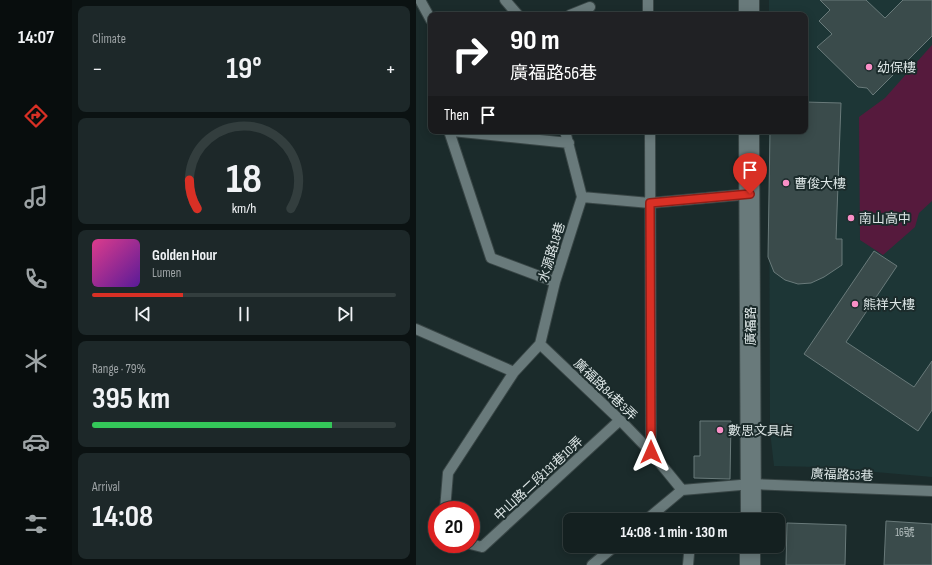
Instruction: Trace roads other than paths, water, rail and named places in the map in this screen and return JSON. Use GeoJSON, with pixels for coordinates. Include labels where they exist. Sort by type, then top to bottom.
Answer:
{"type":"FeatureCollection","features":[{"type":"Feature","properties":{"kind":"street"},"geometry":{"type":"LineString","coordinates":[[749,0],[749,12]]}},
{"type":"Feature","properties":{"kind":"street","name":"廣福路"},"geometry":{"type":"LineString","coordinates":[[749,134],[751,513]]}},
{"type":"Feature","properties":{"kind":"street"},"geometry":{"type":"LineString","coordinates":[[750,553],[750,565]]}},
{"type":"Feature","properties":{"kind":"lane"},"geometry":{"type":"LineString","coordinates":[[420,0],[428,15]]}},
{"type":"Feature","properties":{"kind":"lane"},"geometry":{"type":"LineString","coordinates":[[505,0],[515,12]]}},
{"type":"Feature","properties":{"kind":"lane"},"geometry":{"type":"LineString","coordinates":[[648,0],[648,12]]}},
{"type":"Feature","properties":{"kind":"lane"},"geometry":{"type":"LineString","coordinates":[[578,12],[590,7]]}},
{"type":"Feature","properties":{"kind":"lane"},"geometry":{"type":"LineString","coordinates":[[452,134],[491,258],[555,282]]}},
{"type":"Feature","properties":{"kind":"lane"},"geometry":{"type":"LineString","coordinates":[[481,134],[570,143]]}},
{"type":"Feature","properties":{"kind":"lane"},"geometry":{"type":"LineString","coordinates":[[566,134],[570,143],[582,197],[650,203],[750,194]]}},
{"type":"Feature","properties":{"kind":"lane"},"geometry":{"type":"LineString","coordinates":[[650,134],[651,452]]}},
{"type":"Feature","properties":{"kind":"lane","name":"水源路18巷"},"geometry":{"type":"LineString","coordinates":[[514,372],[540,344],[555,282],[582,197]]}},
{"type":"Feature","properties":{"kind":"lane"},"geometry":{"type":"LineString","coordinates":[[416,329],[514,372],[448,473],[446,501]]}},
{"type":"Feature","properties":{"kind":"lane","name":"廣福路84巷3弄"},"geometry":{"type":"LineString","coordinates":[[540,344],[620,420],[651,452],[682,490]]}},
{"type":"Feature","properties":{"kind":"lane","name":"中山路二段131巷10弄"},"geometry":{"type":"LineString","coordinates":[[480,546],[482,547],[620,420]]}},
{"type":"Feature","properties":{"kind":"lane","name":"廣福路53巷"},"geometry":{"type":"LineString","coordinates":[[682,490],[752,484],[932,492]]}},
{"type":"Feature","properties":{"kind":"lane"},"geometry":{"type":"LineString","coordinates":[[654,513],[682,490]]}},
{"type":"Feature","properties":{"kind":"lane"},"geometry":{"type":"LineString","coordinates":[[592,565],[607,553]]}},
{"type":"Feature","properties":{"kind":"lane"},"geometry":{"type":"LineString","coordinates":[[688,565],[689,554]]}},
{"type":"Feature","properties":{"kind":"place","name":"幼保樓"},"geometry":{"type":"Point","coordinates":[869,67]}},
{"type":"Feature","properties":{"kind":"place","name":"曹俊大樓"},"geometry":{"type":"Point","coordinates":[786,183]}},
{"type":"Feature","properties":{"kind":"place","name":"南山高中"},"geometry":{"type":"Point","coordinates":[851,218]}},
{"type":"Feature","properties":{"kind":"place","name":"熊祥大樓"},"geometry":{"type":"Point","coordinates":[855,304]}},
{"type":"Feature","properties":{"kind":"place","name":"數思文具店"},"geometry":{"type":"Point","coordinates":[720,430]}}]}
